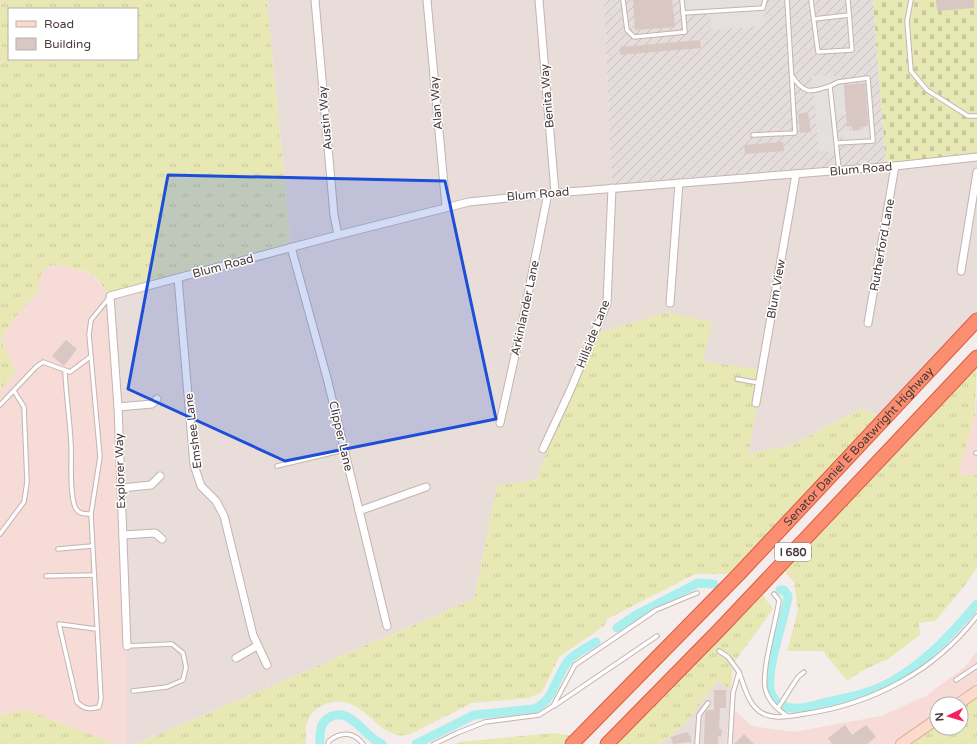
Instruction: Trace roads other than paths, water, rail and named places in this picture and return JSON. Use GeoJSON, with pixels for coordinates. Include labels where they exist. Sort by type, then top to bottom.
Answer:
{"type":"FeatureCollection","features":[{"type":"Feature","properties":{"kind":"highway","name":"Senator Daniel E Boatwright Highway"},"geometry":{"type":"LineString","coordinates":[[572,744],[739,574],[977,320]]}},
{"type":"Feature","properties":{"kind":"highway","name":"Senator Daniel E Boatwright Highway"},"geometry":{"type":"LineString","coordinates":[[607,744],[720,629],[977,357]]}},
{"type":"Feature","properties":{"kind":"main road"},"geometry":{"type":"LineString","coordinates":[[901,744],[929,725]]}},
{"type":"Feature","properties":{"kind":"street","name":"Austin Way"},"geometry":{"type":"LineString","coordinates":[[315,0],[334,215],[338,235]]}},
{"type":"Feature","properties":{"kind":"street","name":"Alan Way"},"geometry":{"type":"LineString","coordinates":[[427,0],[446,207]]}},
{"type":"Feature","properties":{"kind":"street","name":"Benita Way"},"geometry":{"type":"LineString","coordinates":[[539,0],[551,193]]}},
{"type":"Feature","properties":{"kind":"street","name":"Blum Road"},"geometry":{"type":"LineString","coordinates":[[110,296],[446,207],[491,198],[895,166],[977,157]]}},
{"type":"Feature","properties":{"kind":"street","name":"Rutherford Lane"},"geometry":{"type":"LineString","coordinates":[[868,323],[895,166]]}},
{"type":"Feature","properties":{"kind":"street"},"geometry":{"type":"LineString","coordinates":[[961,271],[977,172]]}},
{"type":"Feature","properties":{"kind":"street","name":"Blum View"},"geometry":{"type":"LineString","coordinates":[[756,403],[796,174]]}},
{"type":"Feature","properties":{"kind":"street"},"geometry":{"type":"LineString","coordinates":[[670,303],[679,183]]}},
{"type":"Feature","properties":{"kind":"street","name":"Hillside Lane"},"geometry":{"type":"LineString","coordinates":[[543,449],[570,391],[607,303],[612,188]]}},
{"type":"Feature","properties":{"kind":"street","name":"Arkinlander Lane"},"geometry":{"type":"LineString","coordinates":[[500,423],[551,193]]}},
{"type":"Feature","properties":{"kind":"street","name":"Clipper Lane"},"geometry":{"type":"LineString","coordinates":[[292,247],[387,626]]}},
{"type":"Feature","properties":{"kind":"street","name":"Emshee Lane"},"geometry":{"type":"LineString","coordinates":[[178,278],[194,465],[201,486],[216,501],[224,516],[257,646],[267,665]]}},
{"type":"Feature","properties":{"kind":"street","name":"Explorer Way"},"geometry":{"type":"LineString","coordinates":[[110,296],[118,407],[127,646]]}},
{"type":"Feature","properties":{"kind":"street"},"geometry":{"type":"LineString","coordinates":[[118,407],[152,404],[157,399]]}},
{"type":"Feature","properties":{"kind":"street"},"geometry":{"type":"LineString","coordinates":[[121,488],[151,485],[160,476]]}},
{"type":"Feature","properties":{"kind":"street"},"geometry":{"type":"LineString","coordinates":[[359,511],[426,487]]}},
{"type":"Feature","properties":{"kind":"street"},"geometry":{"type":"LineString","coordinates":[[123,535],[154,533],[162,538]]}},
{"type":"Feature","properties":{"kind":"street"},"geometry":{"type":"LineString","coordinates":[[236,658],[257,646]]}},
{"type":"Feature","properties":{"kind":"lane"},"geometry":{"type":"LineString","coordinates":[[624,0],[627,30],[634,37],[685,32],[682,0]]}},
{"type":"Feature","properties":{"kind":"lane"},"geometry":{"type":"LineString","coordinates":[[683,13],[764,8],[765,0]]}},
{"type":"Feature","properties":{"kind":"lane"},"geometry":{"type":"LineString","coordinates":[[753,135],[795,133],[788,0]]}},
{"type":"Feature","properties":{"kind":"lane"},"geometry":{"type":"LineString","coordinates":[[811,0],[818,52],[852,50],[848,0]]}},
{"type":"Feature","properties":{"kind":"lane"},"geometry":{"type":"LineString","coordinates":[[911,0],[907,21],[911,71],[927,90],[968,116],[977,116]]}},
{"type":"Feature","properties":{"kind":"lane"},"geometry":{"type":"LineString","coordinates":[[814,19],[849,15]]}},
{"type":"Feature","properties":{"kind":"lane"},"geometry":{"type":"LineString","coordinates":[[792,76],[800,88],[806,91],[830,86],[838,82],[868,78],[873,140],[836,143]]}},
{"type":"Feature","properties":{"kind":"lane"},"geometry":{"type":"LineString","coordinates":[[830,86],[839,170]]}},
{"type":"Feature","properties":{"kind":"lane"},"geometry":{"type":"LineString","coordinates":[[96,629],[59,624],[77,702],[83,708],[91,710],[99,707],[101,699],[96,629],[91,514],[100,456],[89,334],[91,320],[110,296]]}},
{"type":"Feature","properties":{"kind":"lane"},"geometry":{"type":"LineString","coordinates":[[0,405],[36,367],[44,362],[70,372],[90,357]]}},
{"type":"Feature","properties":{"kind":"lane"},"geometry":{"type":"LineString","coordinates":[[65,371],[66,399],[71,444],[73,498],[75,508],[81,513],[91,514]]}},
{"type":"Feature","properties":{"kind":"lane"},"geometry":{"type":"LineString","coordinates":[[737,379],[760,384]]}},
{"type":"Feature","properties":{"kind":"lane"},"geometry":{"type":"LineString","coordinates":[[0,534],[24,502],[27,482],[24,407],[14,390]]}},
{"type":"Feature","properties":{"kind":"lane"},"geometry":{"type":"LineString","coordinates":[[277,466],[344,450]]}},
{"type":"Feature","properties":{"kind":"lane"},"geometry":{"type":"LineString","coordinates":[[58,548],[92,546]]}},
{"type":"Feature","properties":{"kind":"lane"},"geometry":{"type":"LineString","coordinates":[[46,576],[94,575]]}},
{"type":"Feature","properties":{"kind":"lane"},"geometry":{"type":"LineString","coordinates":[[553,706],[575,665],[656,610],[697,593]]}},
{"type":"Feature","properties":{"kind":"lane"},"geometry":{"type":"LineString","coordinates":[[774,594],[779,600],[778,612],[764,676],[766,693],[778,708],[788,717]]}},
{"type":"Feature","properties":{"kind":"lane"},"geometry":{"type":"LineString","coordinates":[[718,651],[728,657],[739,672],[751,702],[762,713],[779,718],[788,717],[812,713],[865,699],[900,684],[940,656],[966,631],[977,616]]}},
{"type":"Feature","properties":{"kind":"lane"},"geometry":{"type":"LineString","coordinates":[[434,744],[485,722],[539,715],[657,636]]}},
{"type":"Feature","properties":{"kind":"lane"},"geometry":{"type":"LineString","coordinates":[[127,646],[172,644],[183,653],[186,667],[183,680],[168,687],[133,691]]}},
{"type":"Feature","properties":{"kind":"lane"},"geometry":{"type":"LineString","coordinates":[[956,680],[977,666]]}},
{"type":"Feature","properties":{"kind":"lane"},"geometry":{"type":"LineString","coordinates":[[730,744],[733,693],[739,672]]}},
{"type":"Feature","properties":{"kind":"lane"},"geometry":{"type":"LineString","coordinates":[[778,708],[798,676],[804,672]]}},
{"type":"Feature","properties":{"kind":"lane"},"geometry":{"type":"LineString","coordinates":[[697,744],[699,715],[708,703]]}},
{"type":"Feature","properties":{"kind":"lane"},"geometry":{"type":"LineString","coordinates":[[328,744],[329,741],[335,736],[346,734],[358,737],[363,744]]}},
{"type":"Feature","properties":{"kind":"waterway"},"geometry":{"type":"LineString","coordinates":[[617,628],[636,615],[698,583],[714,584]]}},
{"type":"Feature","properties":{"kind":"waterway"},"geometry":{"type":"LineString","coordinates":[[780,590],[784,590],[788,596],[772,663],[770,688],[773,697],[783,706],[789,708],[810,707],[857,695],[889,683],[926,657],[958,626],[977,604]]}},
{"type":"Feature","properties":{"kind":"waterway"},"geometry":{"type":"LineString","coordinates":[[416,744],[474,715],[534,709],[541,705],[551,694],[561,672],[570,659],[596,642]]}},
{"type":"Feature","properties":{"kind":"waterway"},"geometry":{"type":"LineString","coordinates":[[320,744],[322,725],[326,719],[338,715],[351,719],[376,741],[382,744]]}}]}
